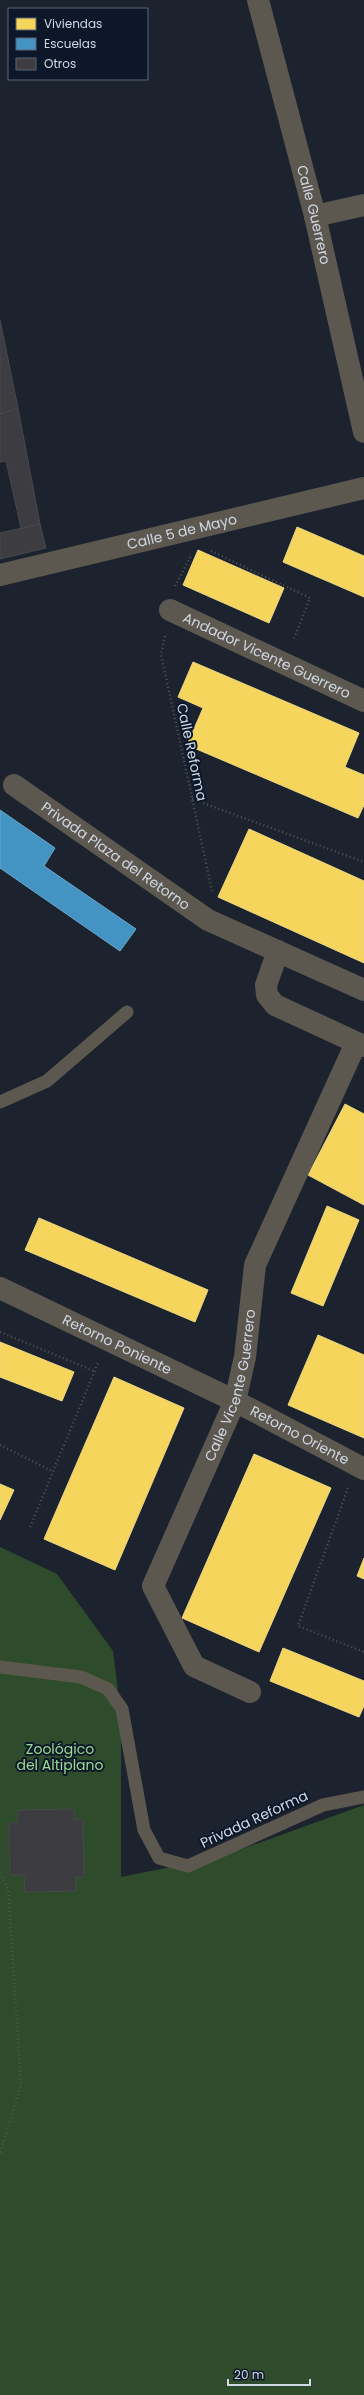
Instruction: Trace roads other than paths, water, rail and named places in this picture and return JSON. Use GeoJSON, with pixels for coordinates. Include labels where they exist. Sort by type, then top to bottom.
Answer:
{"type":"FeatureCollection","features":[{"type":"Feature","properties":{"kind":"street","name":"Calle Guerrero"},"geometry":{"type":"LineString","coordinates":[[258,0],[315,216],[364,432]]}},
{"type":"Feature","properties":{"kind":"street"},"geometry":{"type":"LineString","coordinates":[[315,216],[364,205]]}},
{"type":"Feature","properties":{"kind":"street","name":"Calle 5 de Mayo"},"geometry":{"type":"LineString","coordinates":[[0,575],[364,488]]}},
{"type":"Feature","properties":{"kind":"street","name":"Andador Vicente Guerrero"},"geometry":{"type":"LineString","coordinates":[[170,610],[364,702]]}},
{"type":"Feature","properties":{"kind":"street","name":"Privada Plaza del Retorno"},"geometry":{"type":"LineString","coordinates":[[14,785],[208,920],[219,923],[364,990]]}},
{"type":"Feature","properties":{"kind":"street"},"geometry":{"type":"LineString","coordinates":[[278,951],[266,985],[267,995],[275,1004],[360,1044]]}},
{"type":"Feature","properties":{"kind":"street","name":"Calle Vicente Guerrero"},"geometry":{"type":"LineString","coordinates":[[250,1692],[194,1666],[153,1586],[235,1401],[245,1357],[255,1265],[360,1044]]}},
{"type":"Feature","properties":{"kind":"street","name":"Retorno Poniente"},"geometry":{"type":"LineString","coordinates":[[0,1288],[109,1338],[235,1401]]}},
{"type":"Feature","properties":{"kind":"street","name":"Retorno Oriente"},"geometry":{"type":"LineString","coordinates":[[235,1401],[360,1467]]}},
{"type":"Feature","properties":{"kind":"lane"},"geometry":{"type":"LineString","coordinates":[[0,1102],[47,1081],[127,1012]]}},
{"type":"Feature","properties":{"kind":"lane","name":"Privada Reforma"},"geometry":{"type":"LineString","coordinates":[[0,1667],[81,1677],[108,1689],[122,1709],[144,1830],[159,1858],[188,1866],[323,1804],[364,1797]]}},
{"type":"Feature","properties":{"kind":"park label","name":"Zoológico del Altiplano"},"geometry":{"type":"Point","coordinates":[60,1758]}}]}
